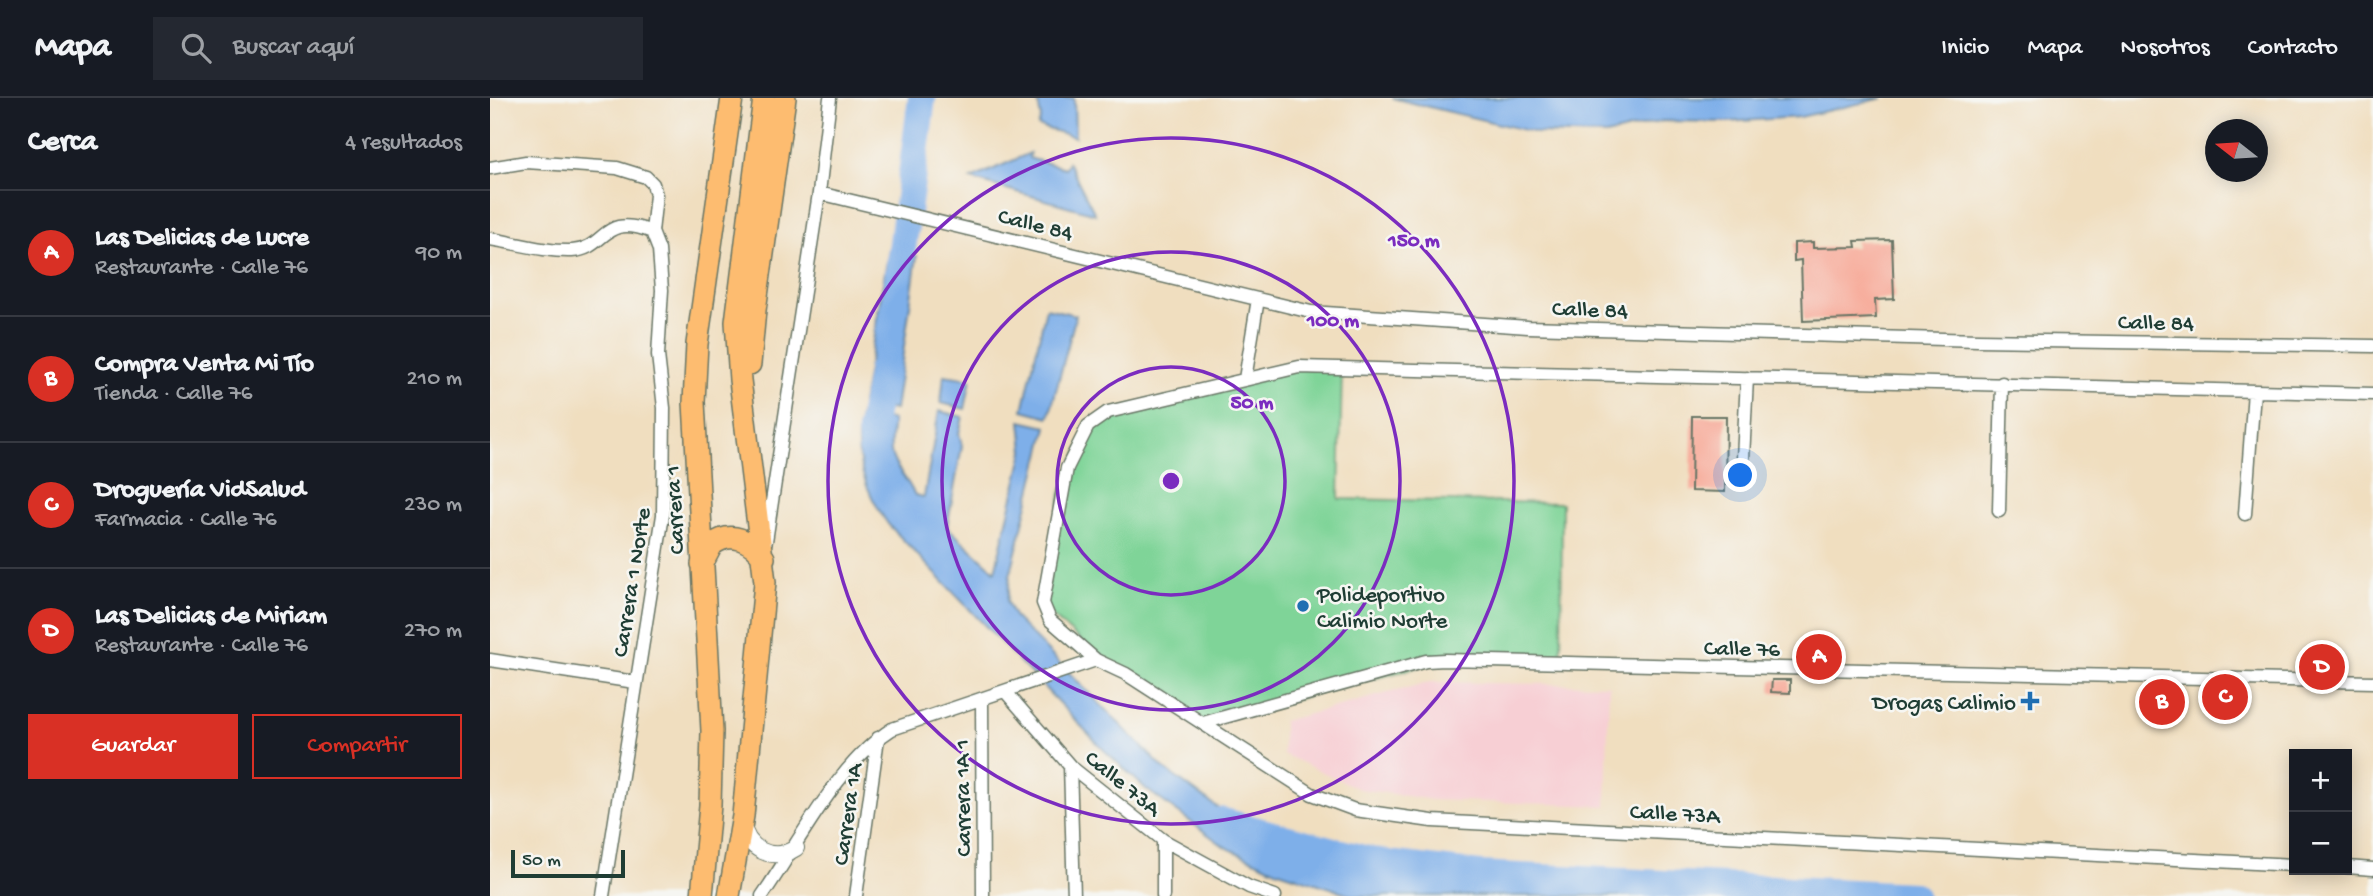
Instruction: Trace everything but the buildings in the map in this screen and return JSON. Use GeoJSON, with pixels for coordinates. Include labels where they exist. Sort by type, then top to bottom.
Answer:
{"type":"FeatureCollection","features":[{"type":"Feature","properties":{"kind":"highway","name":"Carrera 1"},"geometry":{"type":"LineString","coordinates":[[700,896],[705,874],[712,731],[694,402],[696,368],[732,98]]}},
{"type":"Feature","properties":{"kind":"highway"},"geometry":{"type":"LineString","coordinates":[[764,98],[771,122]]}},
{"type":"Feature","properties":{"kind":"highway"},"geometry":{"type":"LineString","coordinates":[[729,896],[743,816],[765,582],[740,380],[736,322],[771,122],[785,98]]}},
{"type":"Feature","properties":{"kind":"highway"},"geometry":{"type":"LineString","coordinates":[[702,564],[712,545],[730,538],[749,541],[764,558]]}},
{"type":"Feature","properties":{"kind":"street"},"geometry":{"type":"LineString","coordinates":[[764,558],[819,193],[830,98]]}},
{"type":"Feature","properties":{"kind":"street"},"geometry":{"type":"LineString","coordinates":[[490,168],[526,162],[617,168],[646,177],[653,184],[656,194],[652,232],[630,224],[611,229],[574,251],[490,239]]}},
{"type":"Feature","properties":{"kind":"street","name":"Calle 84"},"geometry":{"type":"LineString","coordinates":[[819,193],[1311,312],[1528,327],[1978,340],[2373,346]]}},
{"type":"Feature","properties":{"kind":"street","name":"Carrera 1 Norte"},"geometry":{"type":"LineString","coordinates":[[603,896],[663,515],[666,465],[658,355],[662,290],[659,250],[652,232]]}},
{"type":"Feature","properties":{"kind":"street"},"geometry":{"type":"LineString","coordinates":[[1258,299],[1245,379],[1299,367],[2373,394]]}},
{"type":"Feature","properties":{"kind":"street"},"geometry":{"type":"LineString","coordinates":[[1742,479],[1747,378]]}},
{"type":"Feature","properties":{"kind":"street","name":"Calle 73A"},"geometry":{"type":"LineString","coordinates":[[1245,379],[1128,405],[1108,412],[1088,426],[1068,468],[1061,493],[1043,603],[1050,620],[1096,660],[1126,674],[1312,794],[1355,810],[1401,817],[2289,865]]}},
{"type":"Feature","properties":{"kind":"street"},"geometry":{"type":"LineString","coordinates":[[1999,510],[2002,383]]}},
{"type":"Feature","properties":{"kind":"street"},"geometry":{"type":"LineString","coordinates":[[2245,514],[2254,391]]}},
{"type":"Feature","properties":{"kind":"street"},"geometry":{"type":"LineString","coordinates":[[490,660],[635,682]]}},
{"type":"Feature","properties":{"kind":"street"},"geometry":{"type":"LineString","coordinates":[[762,896],[851,762],[878,738],[892,729],[1096,660]]}},
{"type":"Feature","properties":{"kind":"street","name":"Calle 76"},"geometry":{"type":"LineString","coordinates":[[1203,723],[1426,662],[1445,660],[2373,682]]}},
{"type":"Feature","properties":{"kind":"street","name":"Calle 73A"},"geometry":{"type":"LineString","coordinates":[[1005,691],[1070,766],[1163,840],[1249,891],[1275,896]]}},
{"type":"Feature","properties":{"kind":"street","name":"Carrera 1A 1"},"geometry":{"type":"LineString","coordinates":[[982,699],[983,896]]}},
{"type":"Feature","properties":{"kind":"street","name":"Carrera 1A"},"geometry":{"type":"LineString","coordinates":[[856,896],[878,738]]}},
{"type":"Feature","properties":{"kind":"street"},"geometry":{"type":"LineString","coordinates":[[1070,766],[1074,896]]}},
{"type":"Feature","properties":{"kind":"street"},"geometry":{"type":"LineString","coordinates":[[743,816],[746,837],[762,852],[783,854],[796,848]]}},
{"type":"Feature","properties":{"kind":"street"},"geometry":{"type":"LineString","coordinates":[[738,896],[743,816]]}},
{"type":"Feature","properties":{"kind":"street"},"geometry":{"type":"LineString","coordinates":[[1163,840],[1163,896]]}},
{"type":"Feature","properties":{"kind":"street"},"geometry":{"type":"LineString","coordinates":[[2352,867],[2373,869]]}},
{"type":"Feature","properties":{"kind":"shaded area"},"geometry":{"type":"Polygon","coordinates":[[[1429,682],[1609,685],[1606,806],[1433,800],[1359,789],[1283,754],[1283,721],[1429,682]]]}},
{"type":"Feature","properties":{"kind":"green space","name":"Polideportivo Calimio Norte"},"geometry":{"type":"Polygon","coordinates":[[[1299,367],[1342,369],[1339,499],[1562,503],[1561,664],[1445,660],[1203,723],[1111,666],[1045,610],[1061,493],[1088,426],[1108,412],[1299,367]]]}},
{"type":"Feature","properties":{"kind":"water"},"geometry":{"type":"Polygon","coordinates":[[[1037,98],[1074,98],[1075,137],[1038,126],[1041,117],[1037,98]]]}},
{"type":"Feature","properties":{"kind":"water"},"geometry":{"type":"Polygon","coordinates":[[[1392,98],[1883,98],[1800,117],[1727,122],[1662,121],[1606,135],[1537,133],[1392,98]]]}},
{"type":"Feature","properties":{"kind":"water"},"geometry":{"type":"Polygon","coordinates":[[[1030,153],[1029,158],[1065,168],[1068,162],[1095,214],[971,179],[1030,153]]]}},
{"type":"Feature","properties":{"kind":"water"},"geometry":{"type":"Polygon","coordinates":[[[889,249],[917,256],[895,410],[862,404],[889,249]]]}},
{"type":"Feature","properties":{"kind":"water"},"geometry":{"type":"Polygon","coordinates":[[[1046,308],[1076,315],[1049,417],[1023,410],[1046,308]]]}},
{"type":"Feature","properties":{"kind":"water"},"geometry":{"type":"Polygon","coordinates":[[[944,375],[971,379],[965,409],[941,403],[944,375]]]}},
{"type":"Feature","properties":{"kind":"water"},"geometry":{"type":"Polygon","coordinates":[[[939,411],[963,417],[959,433],[962,446],[947,527],[995,571],[1024,451],[1021,421],[1047,427],[1010,576],[1007,602],[1015,618],[1163,768],[1239,823],[1286,845],[1343,866],[1402,878],[1729,896],[1355,896],[1276,870],[1225,847],[1146,789],[1104,750],[888,524],[862,472],[858,444],[860,414],[893,420],[891,447],[894,461],[915,495],[924,497],[939,411]]]}},
{"type":"Feature","properties":{"kind":"waterway"},"geometry":{"type":"LineString","coordinates":[[897,288],[922,98]]}},
{"type":"Feature","properties":{"kind":"waterway"},"geometry":{"type":"LineString","coordinates":[[873,453],[871,430],[882,369]]}},
{"type":"Feature","properties":{"kind":"waterway"},"geometry":{"type":"LineString","coordinates":[[1220,821],[1379,863],[1480,875],[1914,896]]}},
{"type":"Feature","properties":{"kind":"place","name":"Polideportivo Calimio Norte"},"geometry":{"type":"Point","coordinates":[1303,606]}},
{"type":"Feature","properties":{"kind":"place","name":"Las Delicias de Lucre"},"geometry":{"type":"Point","coordinates":[1819,657]}},
{"type":"Feature","properties":{"kind":"place","name":"Las Delicias de Miriam"},"geometry":{"type":"Point","coordinates":[2322,667]}},
{"type":"Feature","properties":{"kind":"place","name":"Droguería VidSalud"},"geometry":{"type":"Point","coordinates":[2225,697]}},
{"type":"Feature","properties":{"kind":"place","name":"Drogas Calimio"},"geometry":{"type":"Point","coordinates":[2030,701]}},
{"type":"Feature","properties":{"kind":"place","name":"Compra Venta Mi Tío"},"geometry":{"type":"Point","coordinates":[2162,702]}}]}
